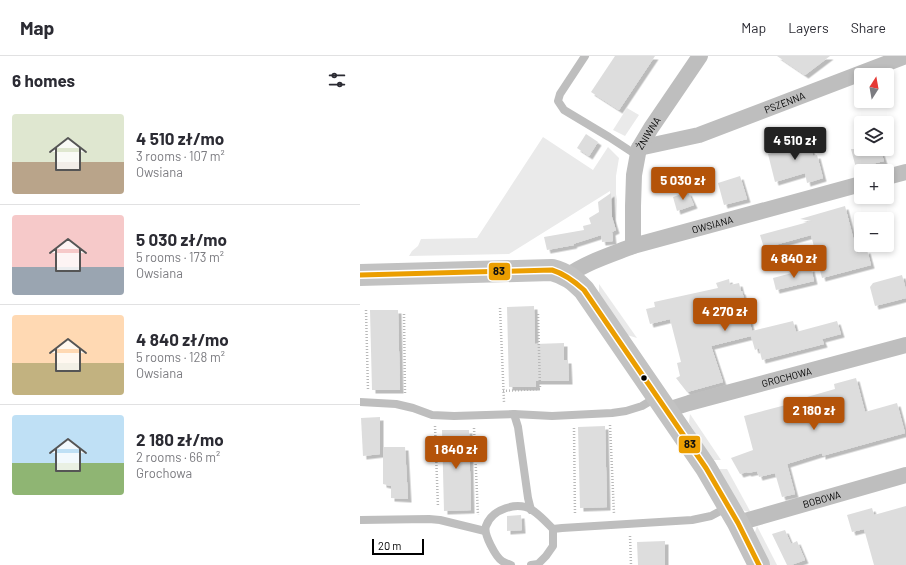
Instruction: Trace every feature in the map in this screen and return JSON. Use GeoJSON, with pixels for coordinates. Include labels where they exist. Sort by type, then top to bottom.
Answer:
{"type":"FeatureCollection","features":[{"type":"Feature","properties":{"kind":"street","name":"ŻNIWNA"},"geometry":{"type":"LineString","coordinates":[[633,246],[634,175],[638,152],[651,128],[700,56]]}},
{"type":"Feature","properties":{"kind":"street","name":"PSZENNA"},"geometry":{"type":"LineString","coordinates":[[638,152],[699,135],[906,56]]}},
{"type":"Feature","properties":{"kind":"street"},"geometry":{"type":"LineString","coordinates":[[894,175],[906,172]]}},
{"type":"Feature","properties":{"kind":"street","name":"OWSIANA"},"geometry":{"type":"LineString","coordinates":[[567,276],[577,269],[596,260],[633,246],[854,186]]}},
{"type":"Feature","properties":{"kind":"street"},"geometry":{"type":"LineString","coordinates":[[360,276],[552,270],[563,273],[573,280],[584,290],[706,468],[759,565]]}},
{"type":"Feature","properties":{"kind":"street","name":"GROCHOWA"},"geometry":{"type":"LineString","coordinates":[[662,403],[689,403],[906,345]]}},
{"type":"Feature","properties":{"kind":"street","name":"BOBOWA"},"geometry":{"type":"LineString","coordinates":[[733,515],[906,475]]}},
{"type":"Feature","properties":{"kind":"lane"},"geometry":{"type":"LineString","coordinates":[[585,56],[560,94],[558,102],[564,110],[609,137],[638,152]]}},
{"type":"Feature","properties":{"kind":"lane"},"geometry":{"type":"LineString","coordinates":[[364,402],[396,404],[432,415],[474,416],[514,414],[552,416],[610,413],[662,403]]}},
{"type":"Feature","properties":{"kind":"lane"},"geometry":{"type":"LineString","coordinates":[[514,414],[518,427],[531,510]]}},
{"type":"Feature","properties":{"kind":"lane"},"geometry":{"type":"LineString","coordinates":[[482,530],[499,510],[513,507],[524,507],[541,517],[553,529],[553,546],[538,564],[531,565]]}},
{"type":"Feature","properties":{"kind":"lane"},"geometry":{"type":"LineString","coordinates":[[553,529],[733,515]]}},
{"type":"Feature","properties":{"kind":"lane"},"geometry":{"type":"LineString","coordinates":[[360,520],[429,519],[482,530],[492,548],[502,561],[511,565]]}},
{"type":"Feature","properties":{"kind":"path"},"geometry":{"type":"LineString","coordinates":[[500,308],[504,415]]}},
{"type":"Feature","properties":{"kind":"path"},"geometry":{"type":"LineString","coordinates":[[364,402],[366,310]]}},
{"type":"Feature","properties":{"kind":"path"},"geometry":{"type":"LineString","coordinates":[[503,390],[540,389],[538,312]]}},
{"type":"Feature","properties":{"kind":"path"},"geometry":{"type":"LineString","coordinates":[[404,314],[405,406]]}},
{"type":"Feature","properties":{"kind":"path"},"geometry":{"type":"LineString","coordinates":[[610,413],[614,524]]}},
{"type":"Feature","properties":{"kind":"path"},"geometry":{"type":"LineString","coordinates":[[435,415],[438,520]]}},
{"type":"Feature","properties":{"kind":"path"},"geometry":{"type":"LineString","coordinates":[[573,415],[576,527]]}},
{"type":"Feature","properties":{"kind":"path"},"geometry":{"type":"LineString","coordinates":[[474,416],[482,530]]}},
{"type":"Feature","properties":{"kind":"path"},"geometry":{"type":"LineString","coordinates":[[630,542],[631,565]]}},
{"type":"Feature","properties":{"kind":"shaded area"},"geometry":{"type":"Polygon","coordinates":[[[627,108],[639,115],[625,136],[613,130],[627,108]]]}},
{"type":"Feature","properties":{"kind":"shaded area"},"geometry":{"type":"Polygon","coordinates":[[[543,137],[593,170],[608,147],[619,158],[616,176],[616,230],[612,217],[610,191],[509,254],[409,256],[418,246],[421,239],[477,238],[543,137]]]}},
{"type":"Feature","properties":{"kind":"shaded area"},"geometry":{"type":"Polygon","coordinates":[[[599,284],[637,338],[627,335],[599,294],[599,284]]]}},
{"type":"Feature","properties":{"kind":"shaded area"},"geometry":{"type":"Polygon","coordinates":[[[690,414],[721,460],[713,460],[690,425],[690,414]]]}},
{"type":"Feature","properties":{"kind":"shaded area"},"geometry":{"type":"Polygon","coordinates":[[[719,469],[727,469],[750,511],[749,512],[740,507],[719,469]]]}},
{"type":"Feature","properties":{"kind":"shaded area"},"geometry":{"type":"Polygon","coordinates":[[[757,526],[777,565],[769,565],[755,536],[757,526]]]}},
{"type":"Feature","properties":{"kind":"building"},"geometry":{"type":"Polygon","coordinates":[[[615,56],[655,56],[619,110],[591,92],[615,56]]]}},
{"type":"Feature","properties":{"kind":"building"},"geometry":{"type":"Polygon","coordinates":[[[777,56],[830,56],[805,75],[777,56]]]}},
{"type":"Feature","properties":{"kind":"building"},"geometry":{"type":"Polygon","coordinates":[[[586,134],[598,142],[589,156],[577,148],[586,134]]]}},
{"type":"Feature","properties":{"kind":"building"},"geometry":{"type":"Polygon","coordinates":[[[798,134],[803,144],[809,143],[813,156],[817,155],[823,178],[807,183],[805,173],[775,182],[768,154],[782,150],[779,142],[798,134]]]}},
{"type":"Feature","properties":{"kind":"building"},"geometry":{"type":"Polygon","coordinates":[[[851,149],[854,149],[854,156],[882,156],[884,161],[872,164],[855,164],[851,149]]]}},
{"type":"Feature","properties":{"kind":"building"},"geometry":{"type":"Polygon","coordinates":[[[740,176],[747,199],[724,205],[718,183],[740,176]]]}},
{"type":"Feature","properties":{"kind":"building"},"geometry":{"type":"Polygon","coordinates":[[[688,192],[694,205],[677,211],[673,197],[688,192]]]}},
{"type":"Feature","properties":{"kind":"building"},"geometry":{"type":"Polygon","coordinates":[[[611,193],[612,217],[616,230],[612,232],[613,241],[602,242],[601,235],[573,244],[574,245],[547,250],[544,237],[584,230],[583,226],[591,224],[589,218],[599,212],[598,202],[611,193]]]}},
{"type":"Feature","properties":{"kind":"building"},"geometry":{"type":"Polygon","coordinates":[[[845,206],[854,241],[854,252],[868,252],[871,265],[822,278],[811,235],[764,248],[760,235],[812,221],[800,219],[845,206]]]}},
{"type":"Feature","properties":{"kind":"building"},"geometry":{"type":"Polygon","coordinates":[[[811,268],[814,281],[776,290],[773,278],[811,268]]]}},
{"type":"Feature","properties":{"kind":"building"},"geometry":{"type":"Polygon","coordinates":[[[902,275],[906,290],[906,298],[875,306],[870,287],[873,283],[902,275]]]}},
{"type":"Feature","properties":{"kind":"building"},"geometry":{"type":"Polygon","coordinates":[[[729,279],[730,285],[739,283],[752,331],[793,321],[796,332],[837,321],[841,334],[822,339],[824,344],[762,360],[759,348],[755,350],[751,336],[711,346],[723,382],[687,392],[676,378],[680,376],[677,363],[681,362],[670,319],[650,324],[646,309],[655,307],[654,302],[718,288],[716,283],[729,279]]]}},
{"type":"Feature","properties":{"kind":"building"},"geometry":{"type":"Polygon","coordinates":[[[534,306],[535,344],[564,343],[564,360],[568,360],[569,381],[536,381],[536,387],[509,387],[507,307],[534,306]]]}},
{"type":"Feature","properties":{"kind":"building"},"geometry":{"type":"Polygon","coordinates":[[[370,310],[398,310],[400,390],[372,390],[370,310]]]}},
{"type":"Feature","properties":{"kind":"building"},"geometry":{"type":"Polygon","coordinates":[[[856,378],[865,412],[897,403],[905,433],[822,456],[822,453],[787,464],[795,494],[782,497],[775,473],[759,477],[757,471],[740,474],[731,458],[753,450],[744,416],[801,401],[800,399],[835,389],[834,384],[856,378]]]}},
{"type":"Feature","properties":{"kind":"building"},"geometry":{"type":"Polygon","coordinates":[[[380,417],[380,454],[363,456],[361,418],[380,417]]]}},
{"type":"Feature","properties":{"kind":"building"},"geometry":{"type":"Polygon","coordinates":[[[605,426],[607,507],[580,508],[578,427],[605,426]]]}},
{"type":"Feature","properties":{"kind":"building"},"geometry":{"type":"Polygon","coordinates":[[[442,430],[469,430],[471,510],[444,511],[442,430]]]}},
{"type":"Feature","properties":{"kind":"building"},"geometry":{"type":"Polygon","coordinates":[[[383,447],[405,447],[408,499],[391,498],[391,486],[383,484],[383,447]]]}},
{"type":"Feature","properties":{"kind":"building"},"geometry":{"type":"Polygon","coordinates":[[[906,506],[906,565],[874,565],[864,529],[852,532],[847,515],[872,508],[874,515],[906,506]]]}},
{"type":"Feature","properties":{"kind":"building"},"geometry":{"type":"Polygon","coordinates":[[[521,515],[522,530],[507,531],[507,516],[521,515]]]}},
{"type":"Feature","properties":{"kind":"building"},"geometry":{"type":"Polygon","coordinates":[[[785,530],[791,544],[797,541],[805,560],[787,565],[772,534],[785,530]]]}},
{"type":"Feature","properties":{"kind":"building"},"geometry":{"type":"Polygon","coordinates":[[[665,541],[665,565],[638,565],[637,542],[665,541]]]}},
{"type":"Feature","properties":{"kind":"transit line","name":"83"},"geometry":{"type":"LineString","coordinates":[[360,275],[552,270],[573,281],[584,290],[706,468],[738,523],[759,565]]}}]}
